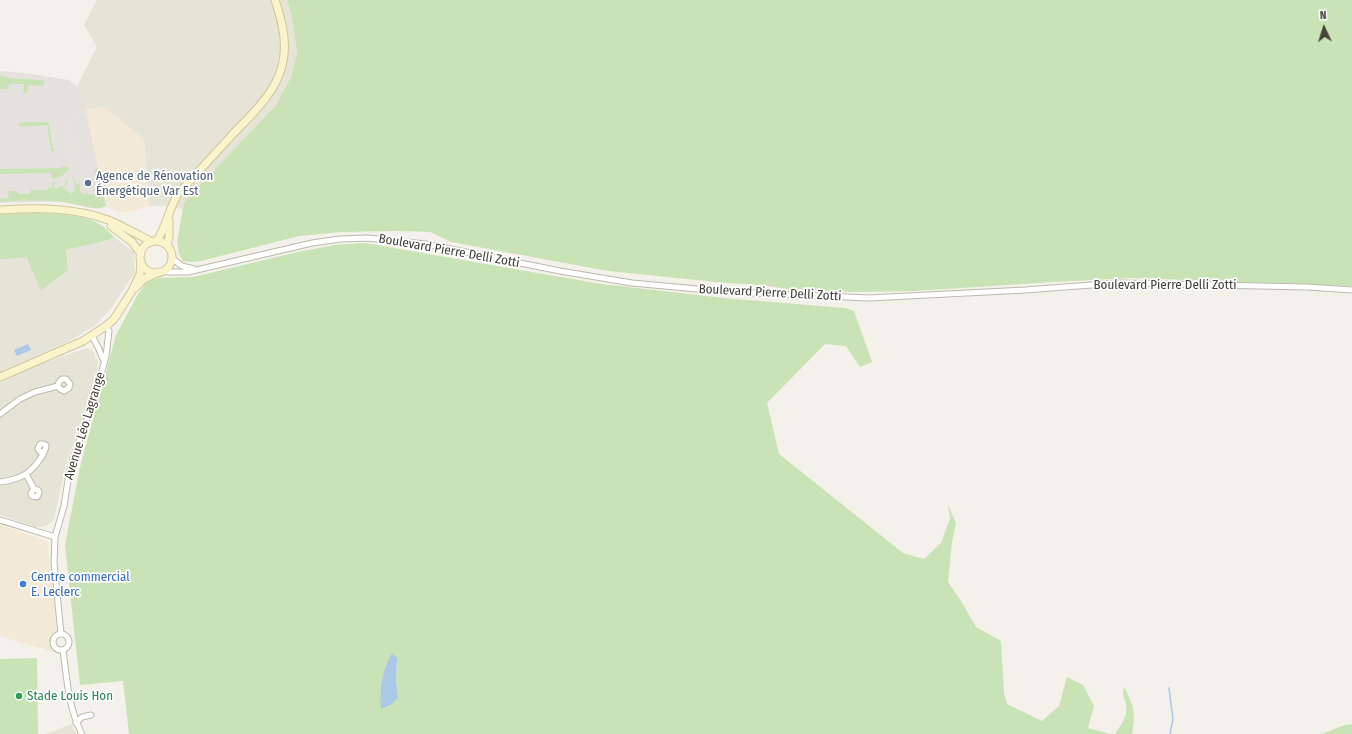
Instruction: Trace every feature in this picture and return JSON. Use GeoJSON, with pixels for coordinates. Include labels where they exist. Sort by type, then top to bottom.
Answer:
{"type":"FeatureCollection","features":[{"type":"Feature","properties":{"kind":"main road"},"geometry":{"type":"LineString","coordinates":[[0,377],[92,336],[114,320],[132,291],[140,274],[141,258],[144,247],[154,242],[162,234],[173,203],[178,194],[260,105],[278,78],[283,65],[285,49],[284,32],[275,0]]}},
{"type":"Feature","properties":{"kind":"main road"},"geometry":{"type":"LineString","coordinates":[[0,210],[30,208],[84,213],[108,220],[154,242],[167,245],[171,251],[172,258],[169,266],[144,279],[132,291]]}},
{"type":"Feature","properties":{"kind":"main road"},"geometry":{"type":"LineString","coordinates":[[167,245],[169,237],[169,215]]}},
{"type":"Feature","properties":{"kind":"main road"},"geometry":{"type":"LineString","coordinates":[[96,217],[123,234],[132,242],[148,270],[160,272]]}},
{"type":"Feature","properties":{"kind":"street","name":"Boulevard Pierre Delli Zotti"},"geometry":{"type":"LineString","coordinates":[[160,272],[195,270],[312,242],[367,238],[426,244],[560,271],[632,283],[730,292],[869,298],[1026,290],[1118,283],[1307,287],[1352,290]]}},
{"type":"Feature","properties":{"kind":"street"},"geometry":{"type":"LineString","coordinates":[[172,258],[182,266],[195,270]]}},
{"type":"Feature","properties":{"kind":"street","name":"Avenue Léo Lagrange"},"geometry":{"type":"LineString","coordinates":[[61,634],[54,563],[55,537],[64,506],[72,459],[96,393],[108,348],[109,331],[106,326]]}},
{"type":"Feature","properties":{"kind":"street","name":"Avenue Léo Lagrange"},"geometry":{"type":"LineString","coordinates":[[92,336],[104,361]]}},
{"type":"Feature","properties":{"kind":"street"},"geometry":{"type":"LineString","coordinates":[[0,414],[20,399],[35,392],[58,386]]}},
{"type":"Feature","properties":{"kind":"street"},"geometry":{"type":"LineString","coordinates":[[0,482],[5,482],[26,474],[43,455]]}},
{"type":"Feature","properties":{"kind":"street"},"geometry":{"type":"LineString","coordinates":[[26,474],[34,489]]}},
{"type":"Feature","properties":{"kind":"street"},"geometry":{"type":"LineString","coordinates":[[0,520],[55,537]]}},
{"type":"Feature","properties":{"kind":"street"},"geometry":{"type":"LineString","coordinates":[[61,634],[66,635],[69,639],[67,647],[63,650],[56,647],[53,643],[55,637],[61,634]]}},
{"type":"Feature","properties":{"kind":"street"},"geometry":{"type":"LineString","coordinates":[[63,650],[67,690],[76,723],[82,734]]}},
{"type":"Feature","properties":{"kind":"street"},"geometry":{"type":"LineString","coordinates":[[76,723],[82,717],[91,715]]}},
{"type":"Feature","properties":{"kind":"shaded area"},"geometry":{"type":"Polygon","coordinates":[[[97,0],[287,0],[292,17],[297,53],[291,77],[276,105],[184,202],[183,209],[165,206],[149,206],[144,139],[103,107],[86,110],[82,90],[77,86],[97,47],[84,25],[97,0]]]}},
{"type":"Feature","properties":{"kind":"shaded area"},"geometry":{"type":"Polygon","coordinates":[[[0,71],[69,80],[82,90],[106,207],[78,201],[0,203],[0,71]]]}},
{"type":"Feature","properties":{"kind":"shaded area"},"geometry":{"type":"Polygon","coordinates":[[[103,107],[144,139],[149,206],[125,213],[106,207],[86,110],[103,107]]]}},
{"type":"Feature","properties":{"kind":"shaded area"},"geometry":{"type":"Polygon","coordinates":[[[77,110],[85,110],[86,114],[81,115],[82,119],[70,123],[68,119],[63,122],[61,118],[66,116],[71,118],[78,116],[77,110]]]}},
{"type":"Feature","properties":{"kind":"shaded area"},"geometry":{"type":"Polygon","coordinates":[[[55,124],[57,127],[55,129],[58,149],[53,148],[50,129],[55,124]]]}},
{"type":"Feature","properties":{"kind":"shaded area"},"geometry":{"type":"Polygon","coordinates":[[[73,125],[80,159],[67,160],[63,126],[73,125]]]}},
{"type":"Feature","properties":{"kind":"shaded area"},"geometry":{"type":"Polygon","coordinates":[[[46,138],[49,138],[52,158],[47,157],[46,138]]]}},
{"type":"Feature","properties":{"kind":"shaded area"},"geometry":{"type":"Polygon","coordinates":[[[95,159],[96,163],[80,165],[79,160],[95,159]]]}},
{"type":"Feature","properties":{"kind":"shaded area"},"geometry":{"type":"Polygon","coordinates":[[[94,166],[95,171],[81,173],[80,169],[94,166]]]}},
{"type":"Feature","properties":{"kind":"shaded area"},"geometry":{"type":"Polygon","coordinates":[[[115,238],[134,252],[135,272],[110,310],[94,326],[69,341],[0,372],[0,260],[26,257],[41,289],[68,270],[66,250],[115,238]]]}},
{"type":"Feature","properties":{"kind":"shaded area"},"geometry":{"type":"Polygon","coordinates":[[[97,243],[98,252],[78,256],[76,247],[97,243]]]}},
{"type":"Feature","properties":{"kind":"shaded area"},"geometry":{"type":"Polygon","coordinates":[[[89,348],[93,351],[98,362],[97,372],[66,464],[55,515],[52,522],[43,527],[35,527],[0,515],[0,383],[29,368],[89,348]]]}},
{"type":"Feature","properties":{"kind":"shaded area"},"geometry":{"type":"Polygon","coordinates":[[[0,525],[47,541],[55,606],[57,653],[0,636],[0,525]]]}},
{"type":"Feature","properties":{"kind":"shaded area"},"geometry":{"type":"Polygon","coordinates":[[[71,724],[77,734],[46,734],[71,724]]]}},
{"type":"Feature","properties":{"kind":"green space"},"geometry":{"type":"Polygon","coordinates":[[[287,0],[1352,0],[1352,286],[1131,278],[915,291],[852,292],[787,289],[763,285],[726,283],[608,271],[451,242],[430,232],[397,231],[341,232],[299,236],[201,261],[183,261],[179,254],[177,242],[184,202],[276,105],[291,77],[297,53],[292,17],[287,0]]]}},
{"type":"Feature","properties":{"kind":"green space"},"geometry":{"type":"Polygon","coordinates":[[[0,76],[17,79],[44,80],[44,86],[28,85],[27,93],[23,93],[24,84],[9,84],[8,89],[0,89],[0,76]]]}},
{"type":"Feature","properties":{"kind":"green space"},"geometry":{"type":"Polygon","coordinates":[[[48,122],[53,148],[56,150],[53,151],[52,155],[48,125],[19,127],[19,123],[48,122]]]}},
{"type":"Feature","properties":{"kind":"green space"},"geometry":{"type":"Polygon","coordinates":[[[67,166],[69,170],[63,175],[52,179],[51,173],[0,174],[0,169],[59,168],[67,166]]]}},
{"type":"Feature","properties":{"kind":"green space"},"geometry":{"type":"Polygon","coordinates":[[[98,168],[106,206],[92,208],[69,203],[29,200],[0,202],[0,199],[9,198],[9,191],[17,191],[18,194],[30,194],[31,190],[47,190],[47,188],[52,188],[52,183],[56,182],[53,187],[56,189],[64,186],[67,180],[68,182],[63,188],[72,194],[75,187],[72,175],[76,184],[80,183],[80,192],[82,192],[82,194],[99,194],[95,171],[95,169],[98,168]]]}},
{"type":"Feature","properties":{"kind":"green space"},"geometry":{"type":"Polygon","coordinates":[[[47,213],[86,218],[107,229],[115,238],[66,250],[68,270],[41,290],[26,257],[0,260],[0,214],[47,213]]]}},
{"type":"Feature","properties":{"kind":"green space"},"geometry":{"type":"Polygon","coordinates":[[[365,243],[601,284],[724,298],[845,308],[854,311],[872,362],[860,367],[846,346],[825,344],[767,403],[779,454],[903,553],[924,559],[941,543],[950,519],[948,505],[956,523],[952,542],[948,582],[976,627],[1001,641],[1004,694],[1007,704],[1042,721],[1059,706],[1067,677],[1083,685],[1094,706],[1088,728],[1111,734],[129,734],[123,681],[80,685],[65,545],[80,467],[116,335],[138,294],[148,281],[158,278],[193,277],[334,245],[365,243]],[[397,658],[386,664],[398,697],[396,678],[397,658]]]}},
{"type":"Feature","properties":{"kind":"green space","name":"Stade Louis Hon"},"geometry":{"type":"Polygon","coordinates":[[[37,658],[38,734],[0,734],[0,659],[37,658]]]}},
{"type":"Feature","properties":{"kind":"green space"},"geometry":{"type":"Polygon","coordinates":[[[1124,687],[1130,699],[1134,715],[1132,734],[1115,734],[1126,714],[1126,704],[1123,693],[1124,687]]]}},
{"type":"Feature","properties":{"kind":"green space"},"geometry":{"type":"Polygon","coordinates":[[[1352,724],[1352,734],[1321,734],[1345,725],[1352,724]]]}},
{"type":"Feature","properties":{"kind":"water"},"geometry":{"type":"Polygon","coordinates":[[[28,344],[31,350],[17,356],[14,350],[28,344]]]}},
{"type":"Feature","properties":{"kind":"water"},"geometry":{"type":"Polygon","coordinates":[[[392,653],[397,658],[396,679],[398,697],[390,705],[381,709],[380,694],[382,680],[392,653]]]}},
{"type":"Feature","properties":{"kind":"waterway"},"geometry":{"type":"LineString","coordinates":[[1169,688],[1173,719],[1170,734]]}},
{"type":"Feature","properties":{"kind":"place","name":"Agence de Rénovation Énergétique Var Est"},"geometry":{"type":"Point","coordinates":[88,183]}},
{"type":"Feature","properties":{"kind":"place","name":"Centre commercial E. Leclerc"},"geometry":{"type":"Point","coordinates":[23,584]}},
{"type":"Feature","properties":{"kind":"place","name":"Stade Louis Hon"},"geometry":{"type":"Point","coordinates":[19,696]}}]}
